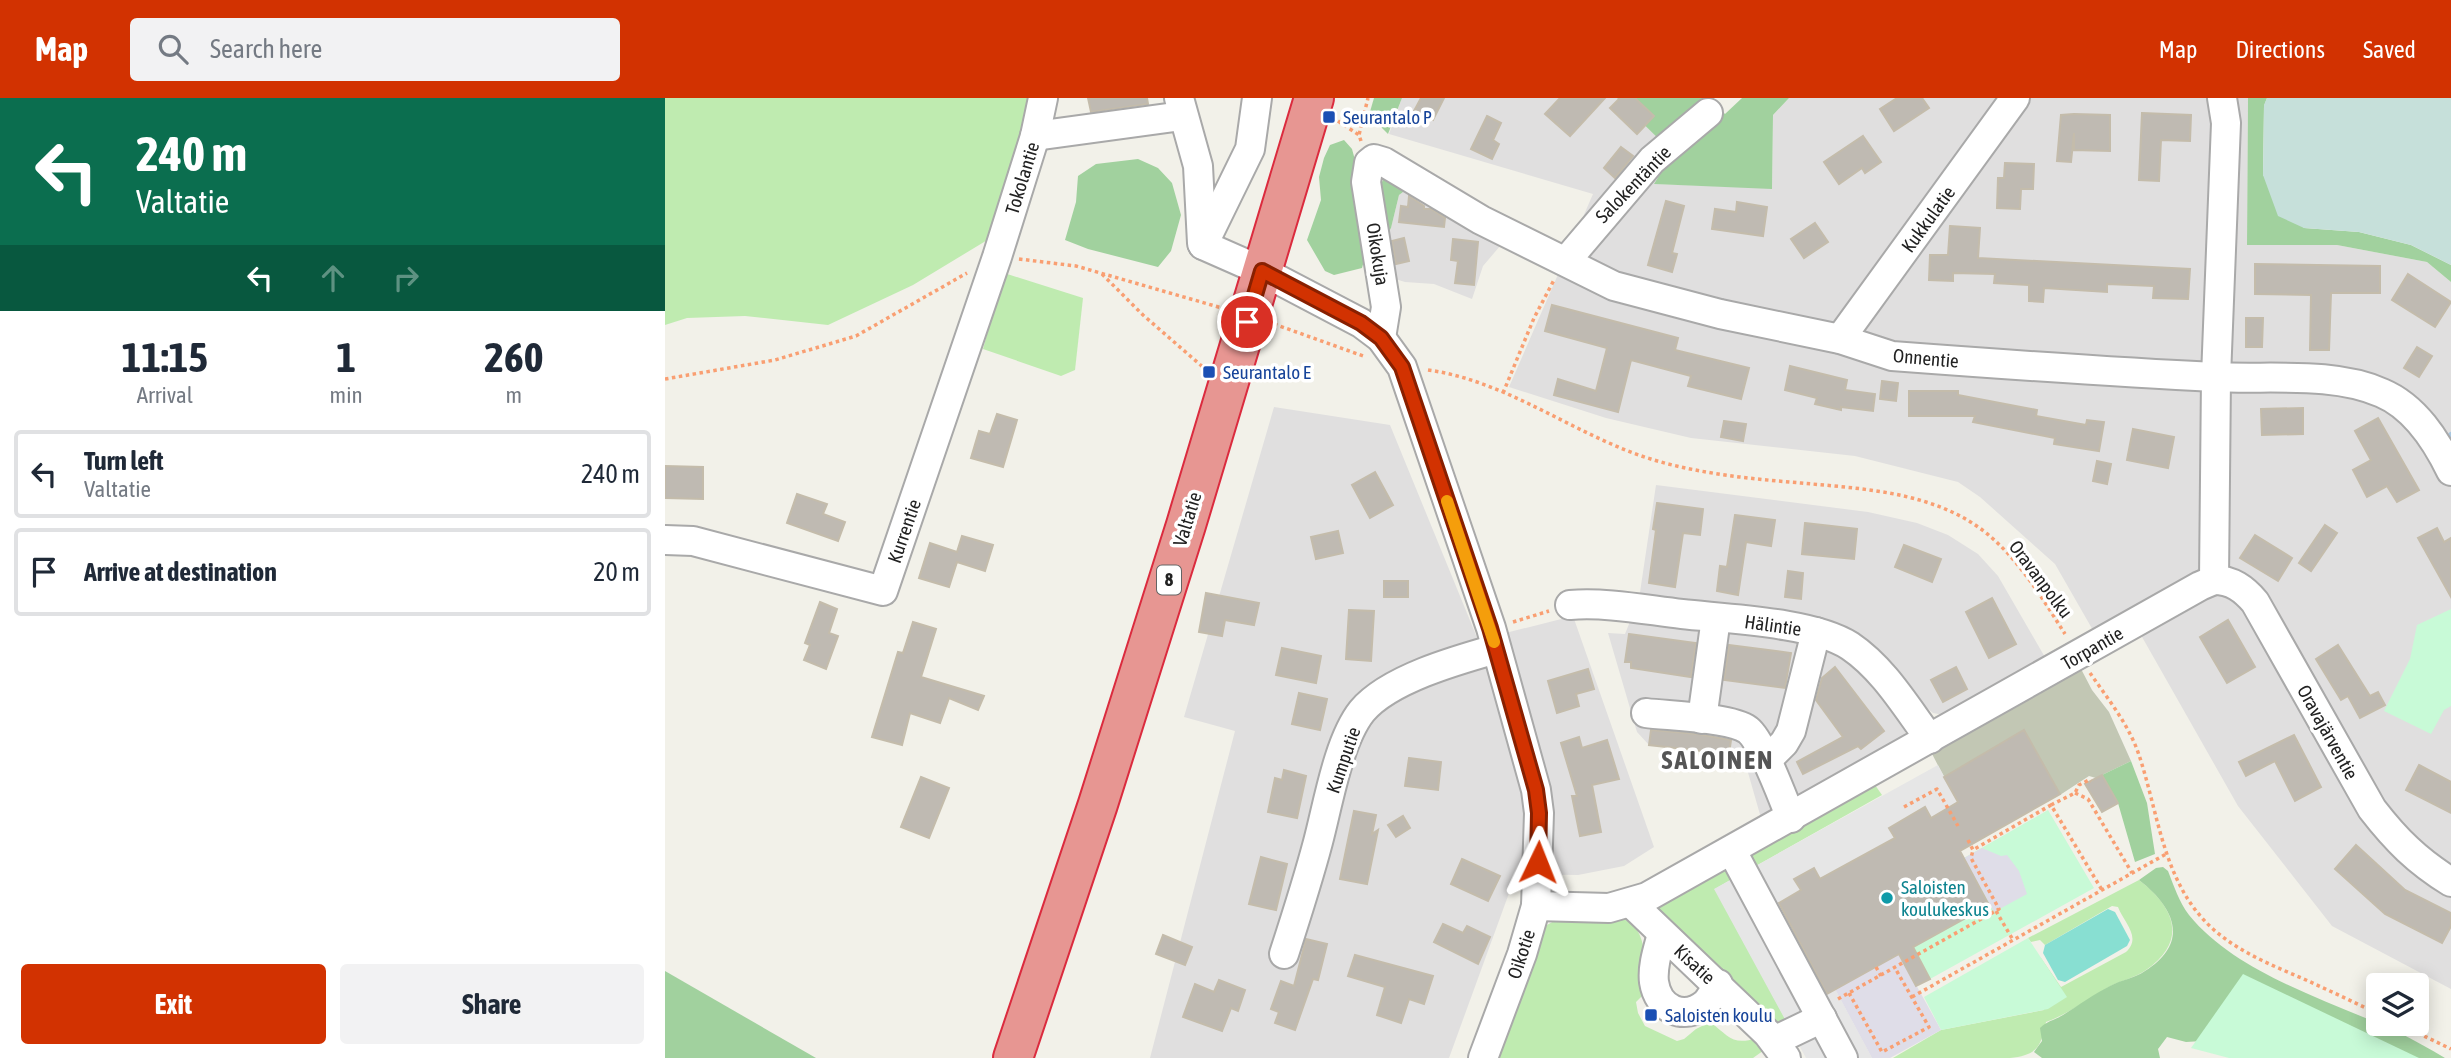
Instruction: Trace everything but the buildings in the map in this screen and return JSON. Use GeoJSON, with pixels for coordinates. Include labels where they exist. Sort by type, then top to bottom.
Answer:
{"type":"FeatureCollection","features":[{"type":"Feature","properties":{"kind":"highway","name":"Valtatie"},"geometry":{"type":"LineString","coordinates":[[1013,1058],[1131,697],[1262,271],[1322,107]]}},
{"type":"Feature","properties":{"kind":"street","name":"Tokolantie"},"geometry":{"type":"LineString","coordinates":[[997,257],[1035,136],[1043,98]]}},
{"type":"Feature","properties":{"kind":"street"},"geometry":{"type":"LineString","coordinates":[[1203,246],[1250,149],[1257,98]]}},
{"type":"Feature","properties":{"kind":"street","name":"Kukkulatie"},"geometry":{"type":"LineString","coordinates":[[1840,339],[2015,98]]}},
{"type":"Feature","properties":{"kind":"street"},"geometry":{"type":"LineString","coordinates":[[2214,580],[2216,377],[2226,122],[2225,105],[2221,98]]}},
{"type":"Feature","properties":{"kind":"street"},"geometry":{"type":"LineString","coordinates":[[1035,136],[1181,107],[1198,166],[1203,246]]}},
{"type":"Feature","properties":{"kind":"street","name":"Salokentäntie"},"geometry":{"type":"LineString","coordinates":[[1566,261],[1651,160],[1708,113]]}},
{"type":"Feature","properties":{"kind":"street","name":"Onnentie"},"geometry":{"type":"LineString","coordinates":[[1366,171],[1374,159],[1384,162],[1481,220],[1614,286],[1840,339],[1892,356],[2216,377],[2326,380],[2382,393],[2402,405],[2422,425],[2439,447],[2451,471]]}},
{"type":"Feature","properties":{"kind":"street","name":"Oikokuja"},"geometry":{"type":"LineString","coordinates":[[1366,171],[1386,307],[1381,338]]}},
{"type":"Feature","properties":{"kind":"street","name":"Oikotie"},"geometry":{"type":"LineString","coordinates":[[1203,246],[1262,271],[1361,323],[1381,338],[1402,367],[1493,639],[1536,790],[1539,813],[1536,906],[1518,965],[1483,1058]]}},
{"type":"Feature","properties":{"kind":"street","name":"Kurrentie"},"geometry":{"type":"LineString","coordinates":[[665,540],[693,541],[883,591],[997,257]]}},
{"type":"Feature","properties":{"kind":"street","name":"Torpantie"},"geometry":{"type":"LineString","coordinates":[[1536,906],[1609,908],[1647,897],[1732,852],[2214,580]]}},
{"type":"Feature","properties":{"kind":"street","name":"Oravajärventie"},"geometry":{"type":"LineString","coordinates":[[2214,580],[2237,585],[2255,602],[2372,809],[2396,840],[2424,865],[2451,882]]}},
{"type":"Feature","properties":{"kind":"street","name":"Hälintie"},"geometry":{"type":"LineString","coordinates":[[1570,606],[1597,604],[1816,632],[1848,645],[1867,661],[1893,688],[1930,739]]}},
{"type":"Feature","properties":{"kind":"street"},"geometry":{"type":"LineString","coordinates":[[1702,719],[1716,618]]}},
{"type":"Feature","properties":{"kind":"street"},"geometry":{"type":"LineString","coordinates":[[1766,761],[1784,743],[1791,731],[1816,632]]}},
{"type":"Feature","properties":{"kind":"street","name":"Kumputie"},"geometry":{"type":"LineString","coordinates":[[1285,954],[1335,777],[1355,722],[1363,710],[1382,694],[1493,639]]}},
{"type":"Feature","properties":{"kind":"street"},"geometry":{"type":"LineString","coordinates":[[1646,713],[1731,722],[1749,730],[1791,818]]}},
{"type":"Feature","properties":{"kind":"street"},"geometry":{"type":"LineString","coordinates":[[1732,852],[1843,1058]]}},
{"type":"Feature","properties":{"kind":"street","name":"Kisatie"},"geometry":{"type":"LineString","coordinates":[[1631,903],[1718,985],[1780,1050]]}},
{"type":"Feature","properties":{"kind":"street"},"geometry":{"type":"LineString","coordinates":[[1662,934],[1653,977],[1663,1004],[1678,1012],[1699,1008],[1712,996],[1718,985]]}},
{"type":"Feature","properties":{"kind":"street"},"geometry":{"type":"LineString","coordinates":[[1780,1050],[1820,1014]]}},
{"type":"Feature","properties":{"kind":"path"},"geometry":{"type":"LineString","coordinates":[[1366,171],[1359,135],[1368,98]]}},
{"type":"Feature","properties":{"kind":"path"},"geometry":{"type":"LineString","coordinates":[[1322,107],[1359,135]]}},
{"type":"Feature","properties":{"kind":"path"},"geometry":{"type":"LineString","coordinates":[[665,379],[775,360],[856,336],[997,257],[1052,262],[1100,272],[1232,311]]}},
{"type":"Feature","properties":{"kind":"path"},"geometry":{"type":"LineString","coordinates":[[1503,393],[1534,318],[1566,261]]}},
{"type":"Feature","properties":{"kind":"path"},"geometry":{"type":"LineString","coordinates":[[1100,272],[1143,315],[1209,372]]}},
{"type":"Feature","properties":{"kind":"path","name":"Oravanpolku"},"geometry":{"type":"LineString","coordinates":[[1263,321],[1362,356],[1402,367],[1435,371],[1503,393],[1593,437],[1651,459],[1693,470],[1873,489],[1944,509],[1991,537],[2014,561],[2047,606],[2131,737],[2166,853],[2193,907],[2230,942],[2260,960],[2366,1009]]}},
{"type":"Feature","properties":{"kind":"path"},"geometry":{"type":"LineString","coordinates":[[1493,639],[1570,606]]}},
{"type":"Feature","properties":{"kind":"path"},"geometry":{"type":"LineString","coordinates":[[1973,850],[2075,793],[2079,785],[2091,781]]}},
{"type":"Feature","properties":{"kind":"path"},"geometry":{"type":"LineString","coordinates":[[1904,807],[1937,789],[1958,826]]}},
{"type":"Feature","properties":{"kind":"path"},"geometry":{"type":"LineString","coordinates":[[2075,793],[2088,799],[2131,873]]}},
{"type":"Feature","properties":{"kind":"path"},"geometry":{"type":"LineString","coordinates":[[2051,805],[2102,890]]}},
{"type":"Feature","properties":{"kind":"path"},"geometry":{"type":"LineString","coordinates":[[1820,1014],[1849,993],[2000,909],[1971,858],[1973,850],[1968,840]]}},
{"type":"Feature","properties":{"kind":"path"},"geometry":{"type":"LineString","coordinates":[[1912,997],[2166,853]]}},
{"type":"Feature","properties":{"kind":"path"},"geometry":{"type":"LineString","coordinates":[[1996,911],[2013,940]]}},
{"type":"Feature","properties":{"kind":"path"},"geometry":{"type":"LineString","coordinates":[[1876,967],[1881,975]]}},
{"type":"Feature","properties":{"kind":"path"},"geometry":{"type":"LineString","coordinates":[[1849,993],[1882,1052],[1929,1027],[1895,968]]}},
{"type":"Feature","properties":{"kind":"path"},"geometry":{"type":"LineString","coordinates":[[2424,1036],[2451,1049]]}},
{"type":"Feature","properties":{"kind":"shaded area"},"geometry":{"type":"Polygon","coordinates":[[[1402,98],[1617,98],[1673,153],[1655,184],[1772,188],[1773,115],[1789,98],[2248,98],[2247,245],[2337,245],[2427,262],[2451,282],[2451,989],[2429,977],[2429,973],[2421,973],[2332,926],[2238,806],[2129,614],[2094,632],[2055,564],[1980,497],[1958,482],[1855,456],[1691,438],[1606,418],[1509,387],[1593,194],[1389,134],[1402,98]]]}},
{"type":"Feature","properties":{"kind":"shaded area"},"geometry":{"type":"Polygon","coordinates":[[[2267,98],[2451,98],[2451,265],[2411,245],[2359,232],[2304,228],[2278,216],[2263,175],[2264,105],[2267,98]]]}},
{"type":"Feature","properties":{"kind":"shaded area"},"geometry":{"type":"Polygon","coordinates":[[[1407,189],[1486,234],[1500,246],[1483,266],[1472,299],[1434,284],[1405,282],[1392,278],[1384,241],[1391,228],[1399,195],[1407,189]]]}},
{"type":"Feature","properties":{"kind":"shaded area"},"geometry":{"type":"Polygon","coordinates":[[[1274,407],[1390,425],[1478,640],[1573,616],[1654,847],[1624,866],[1578,875],[1516,874],[1449,1058],[1150,1058],[1235,731],[1184,717],[1274,407]]]}},
{"type":"Feature","properties":{"kind":"shaded area"},"geometry":{"type":"Polygon","coordinates":[[[1656,485],[1868,512],[1917,523],[1948,535],[1978,554],[1998,576],[2046,659],[1949,716],[1933,713],[1917,700],[1888,663],[1639,599],[1656,485]]]}},
{"type":"Feature","properties":{"kind":"shaded area"},"geometry":{"type":"Polygon","coordinates":[[[1631,619],[1823,643],[1869,672],[1906,725],[1904,740],[1761,818],[1743,755],[1649,745],[1637,732],[1608,633],[1625,634],[1631,619]]]}},
{"type":"Feature","properties":{"kind":"shaded area"},"geometry":{"type":"Polygon","coordinates":[[[2080,667],[2092,690],[2109,712],[2131,761],[2096,778],[2089,776],[2060,795],[2024,731],[1944,777],[1929,748],[2080,667]]]}},
{"type":"Feature","properties":{"kind":"shaded area"},"geometry":{"type":"Polygon","coordinates":[[[1938,765],[1958,802],[1931,818],[1925,808],[1889,828],[1895,838],[1820,879],[1814,868],[1795,878],[1801,890],[1774,905],[1824,996],[1835,989],[1872,1058],[1806,1058],[1714,889],[1938,765]]]}},
{"type":"Feature","properties":{"kind":"shaded area"},"geometry":{"type":"Polygon","coordinates":[[[1982,848],[2001,856],[2007,855],[2019,871],[2027,894],[1994,912],[1964,858],[1982,848]]]}},
{"type":"Feature","properties":{"kind":"shaded area"},"geometry":{"type":"Polygon","coordinates":[[[2108,909],[2115,912],[2130,940],[2127,946],[2065,982],[2058,980],[2043,953],[2045,945],[2108,909]]]}},
{"type":"Feature","properties":{"kind":"shaded area"},"geometry":{"type":"Polygon","coordinates":[[[1899,954],[1941,1030],[1890,1058],[1872,1058],[1835,989],[1899,954]]]}},
{"type":"Feature","properties":{"kind":"green space"},"geometry":{"type":"Polygon","coordinates":[[[665,98],[1031,98],[1006,198],[989,239],[913,285],[828,325],[745,316],[687,318],[665,325],[665,98]]]}},
{"type":"Feature","properties":{"kind":"green space"},"geometry":{"type":"Polygon","coordinates":[[[1374,98],[1402,98],[1388,134],[1369,115],[1374,98]]]}},
{"type":"Feature","properties":{"kind":"green space"},"geometry":{"type":"Polygon","coordinates":[[[1617,98],[1709,98],[1725,114],[1742,98],[1789,98],[1773,115],[1772,189],[1654,184],[1673,153],[1617,98]]]}},
{"type":"Feature","properties":{"kind":"green space"},"geometry":{"type":"Polygon","coordinates":[[[2248,98],[2267,98],[2264,106],[2263,175],[2304,228],[2359,232],[2411,245],[2451,265],[2451,282],[2427,262],[2337,245],[2247,245],[2248,98]]]}},
{"type":"Feature","properties":{"kind":"green space"},"geometry":{"type":"Polygon","coordinates":[[[1344,140],[1352,149],[1355,160],[1365,257],[1362,268],[1334,275],[1325,271],[1307,240],[1321,200],[1319,177],[1324,158],[1330,145],[1344,140]]]}},
{"type":"Feature","properties":{"kind":"green space"},"geometry":{"type":"Polygon","coordinates":[[[1138,159],[1158,168],[1172,183],[1181,215],[1171,251],[1158,267],[1088,249],[1065,240],[1076,202],[1078,176],[1096,164],[1138,159]]]}},
{"type":"Feature","properties":{"kind":"green space"},"geometry":{"type":"Polygon","coordinates":[[[1385,174],[1407,189],[1399,195],[1391,228],[1384,240],[1379,190],[1385,174]]]}},
{"type":"Feature","properties":{"kind":"green space"},"geometry":{"type":"Polygon","coordinates":[[[1004,273],[1083,298],[1075,370],[1061,376],[983,349],[1004,273]]]}},
{"type":"Feature","properties":{"kind":"green space"},"geometry":{"type":"Polygon","coordinates":[[[2451,609],[2451,706],[2444,710],[2431,734],[2384,711],[2410,659],[2417,625],[2451,609]]]}},
{"type":"Feature","properties":{"kind":"green space"},"geometry":{"type":"Polygon","coordinates":[[[2131,761],[2147,803],[2155,854],[2135,862],[2118,803],[2102,775],[2131,761]]]}},
{"type":"Feature","properties":{"kind":"green space"},"geometry":{"type":"Polygon","coordinates":[[[1875,785],[1882,795],[1756,866],[1748,854],[1875,785]]]}},
{"type":"Feature","properties":{"kind":"green space"},"geometry":{"type":"Polygon","coordinates":[[[2048,810],[2094,888],[1930,979],[1921,963],[1908,971],[1899,954],[1989,905],[1964,858],[2048,810]]]}},
{"type":"Feature","properties":{"kind":"green space"},"geometry":{"type":"Polygon","coordinates":[[[2163,867],[2168,871],[2189,915],[2209,936],[2232,954],[2286,984],[2366,1019],[2366,1036],[2405,1036],[2445,1058],[2384,1058],[2218,1040],[2186,1042],[2167,1037],[2158,1049],[2160,1058],[2042,1058],[2034,1052],[2042,1041],[2040,1028],[2104,989],[2145,971],[2159,960],[2168,948],[2173,937],[2168,913],[2151,890],[2139,880],[2156,868],[2163,867]]]}},
{"type":"Feature","properties":{"kind":"green space"},"geometry":{"type":"Polygon","coordinates":[[[1725,868],[1732,879],[1715,889],[1787,1022],[1773,1024],[1662,921],[1654,905],[1725,868]]]}},
{"type":"Feature","properties":{"kind":"green space"},"geometry":{"type":"Polygon","coordinates":[[[2139,880],[2161,901],[2172,924],[2168,947],[2146,970],[2046,1022],[2040,1044],[2026,1055],[2010,1058],[1893,1058],[1941,1030],[2044,1010],[2041,958],[2061,987],[2126,952],[2132,935],[2118,907],[2112,906],[2045,945],[2040,940],[2031,942],[2028,938],[2139,880]]]}},
{"type":"Feature","properties":{"kind":"green space"},"geometry":{"type":"Polygon","coordinates":[[[1619,917],[1637,930],[1644,950],[1642,996],[1636,1002],[1645,1026],[1677,1041],[1710,1022],[1731,1038],[1742,1041],[1757,1038],[1767,1048],[1753,1058],[1492,1058],[1540,931],[1557,920],[1567,918],[1619,917]]]}},
{"type":"Feature","properties":{"kind":"green space"},"geometry":{"type":"Polygon","coordinates":[[[2028,938],[2067,997],[2048,1009],[1941,1030],[1924,997],[2028,938]]]}},
{"type":"Feature","properties":{"kind":"green space"},"geometry":{"type":"Polygon","coordinates":[[[665,971],[816,1058],[665,1058],[665,971]]]}},
{"type":"Feature","properties":{"kind":"green space"},"geometry":{"type":"Polygon","coordinates":[[[2243,974],[2366,1033],[2366,1036],[2373,1036],[2419,1058],[2229,1058],[2191,1048],[2243,974]]]}},
{"type":"Feature","properties":{"kind":"slow traffic"},"geometry":{"type":"LineString","coordinates":[[1447,501],[1494,642]]}},
{"type":"Feature","properties":{"kind":"place","name":"Seurantalo P"},"geometry":{"type":"Point","coordinates":[1329,117]}},
{"type":"Feature","properties":{"kind":"place","name":"Seurantalo E"},"geometry":{"type":"Point","coordinates":[1209,372]}},
{"type":"Feature","properties":{"kind":"place","name":"Saloisten koulukeskus"},"geometry":{"type":"Point","coordinates":[1887,898]}},
{"type":"Feature","properties":{"kind":"place","name":"Saloisten koulu"},"geometry":{"type":"Point","coordinates":[1651,1015]}},
{"type":"Feature","properties":{"kind":"district","name":"SALOINEN"},"geometry":{"type":"Point","coordinates":[1718,760]}},
{"type":"Feature","properties":{"kind":"route"},"geometry":{"type":"LineString","coordinates":[[1247,322],[1262,271],[1361,323],[1381,338],[1402,367],[1490,628],[1536,790],[1539,813],[1538,862]]}}]}
